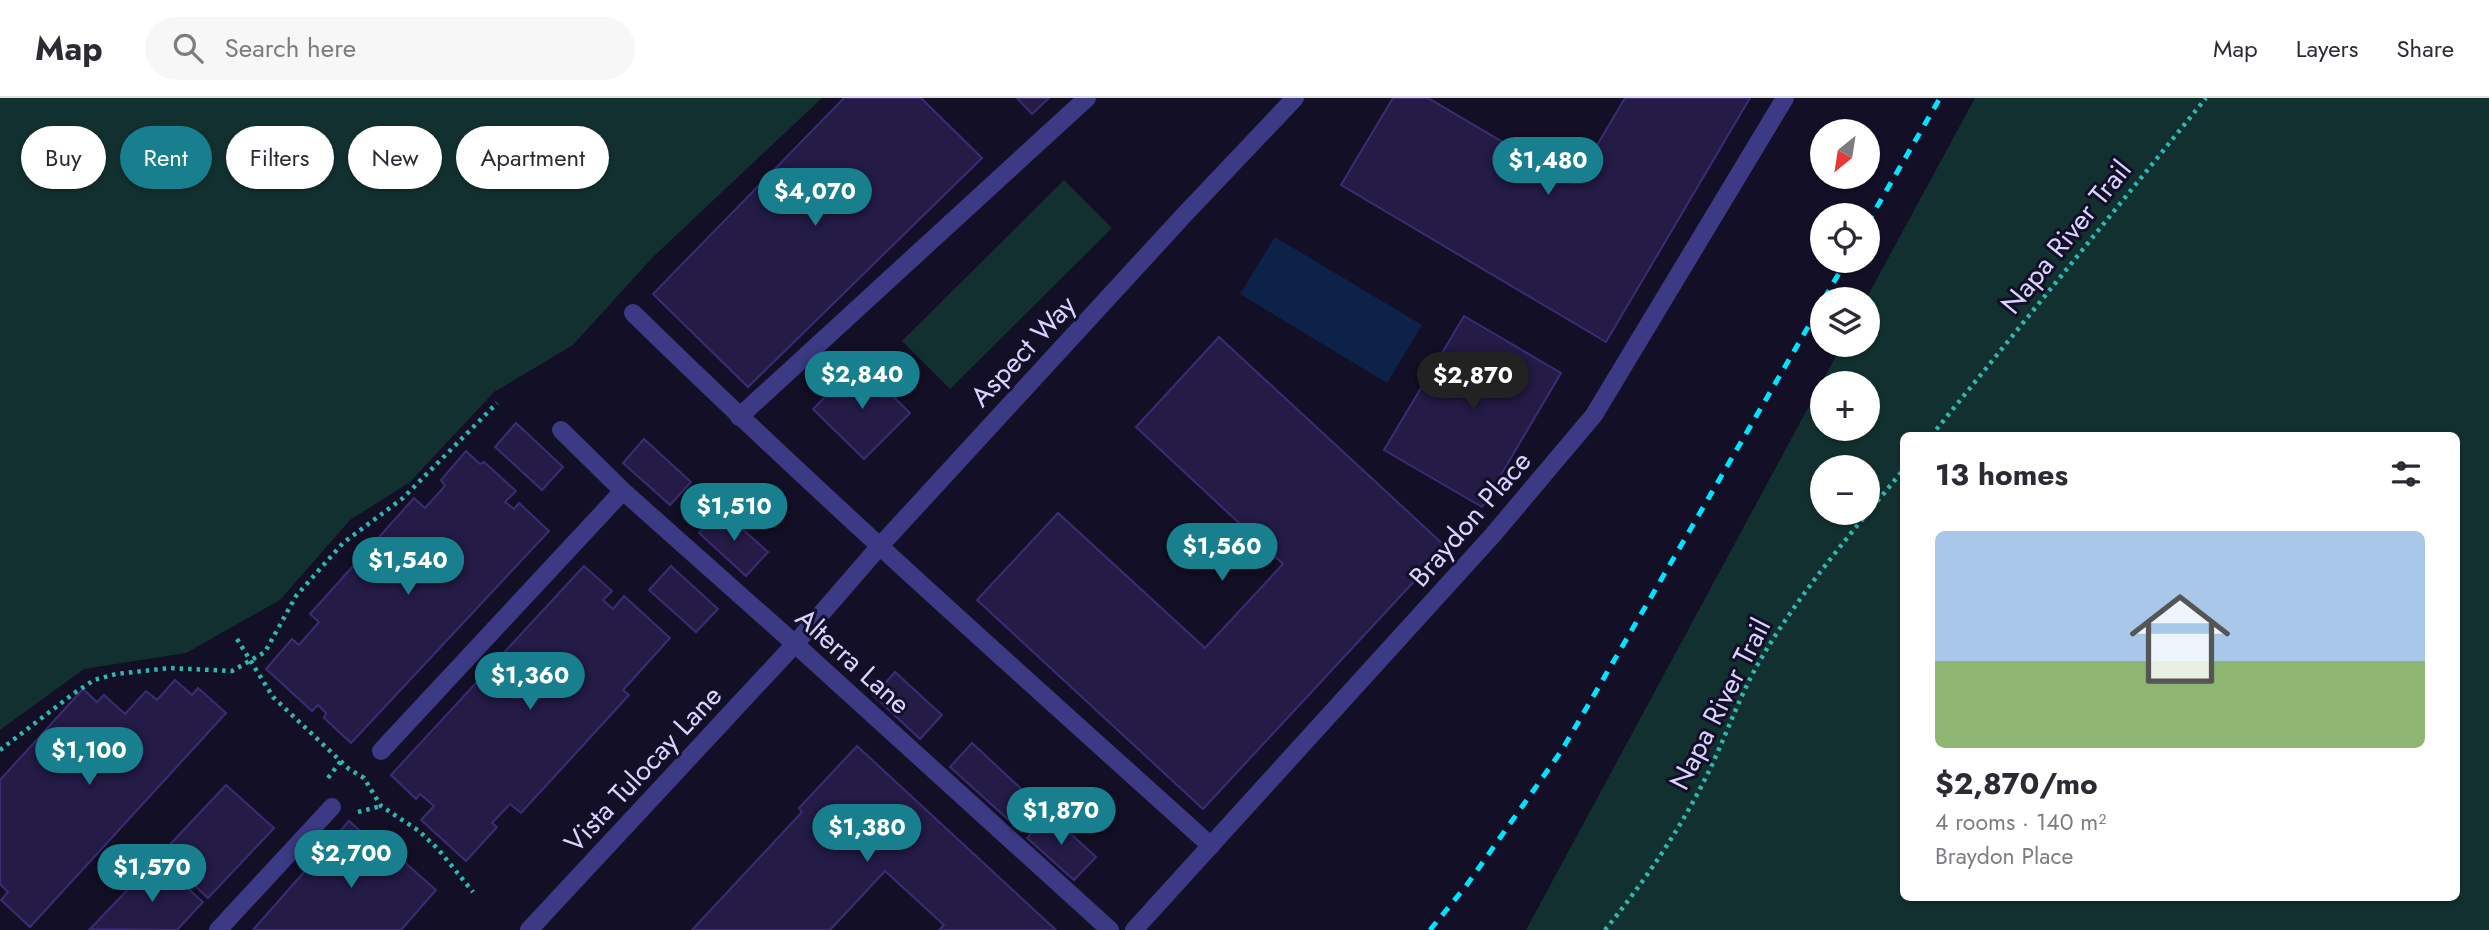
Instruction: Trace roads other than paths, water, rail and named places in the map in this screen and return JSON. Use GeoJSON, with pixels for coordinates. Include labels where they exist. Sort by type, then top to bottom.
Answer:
{"type":"FeatureCollection","features":[{"type":"Feature","properties":{"kind":"street"},"geometry":{"type":"LineString","coordinates":[[739,417],[1087,98]]}},
{"type":"Feature","properties":{"kind":"street","name":"Aspect Way"},"geometry":{"type":"LineString","coordinates":[[795,644],[879,547],[1295,98]]}},
{"type":"Feature","properties":{"kind":"street","name":"Braydon Place"},"geometry":{"type":"LineString","coordinates":[[1134,930],[1492,536],[1594,415],[1784,98]]}},
{"type":"Feature","properties":{"kind":"street"},"geometry":{"type":"LineString","coordinates":[[633,313],[739,417],[879,547],[1211,846]]}},
{"type":"Feature","properties":{"kind":"street","name":"Alterra Lane"},"geometry":{"type":"LineString","coordinates":[[561,430],[622,491],[1110,930]]}},
{"type":"Feature","properties":{"kind":"street"},"geometry":{"type":"LineString","coordinates":[[382,751],[622,491]]}},
{"type":"Feature","properties":{"kind":"street","name":"Vista Tulocay Lane"},"geometry":{"type":"LineString","coordinates":[[529,930],[795,644]]}},
{"type":"Feature","properties":{"kind":"street"},"geometry":{"type":"LineString","coordinates":[[218,930],[332,807]]}},
{"type":"Feature","properties":{"kind":"water"},"geometry":{"type":"Polygon","coordinates":[[[1275,237],[1422,325],[1387,383],[1240,294],[1275,237]]]}},
{"type":"Feature","properties":{"kind":"railway"},"geometry":{"type":"LineString","coordinates":[[1879,203],[1940,98]]}},
{"type":"Feature","properties":{"kind":"railway"},"geometry":{"type":"LineString","coordinates":[[1831,287],[1839,273]]}},
{"type":"Feature","properties":{"kind":"railway"},"geometry":{"type":"LineString","coordinates":[[1430,930],[1466,886],[1562,750],[1810,324]]}}]}
